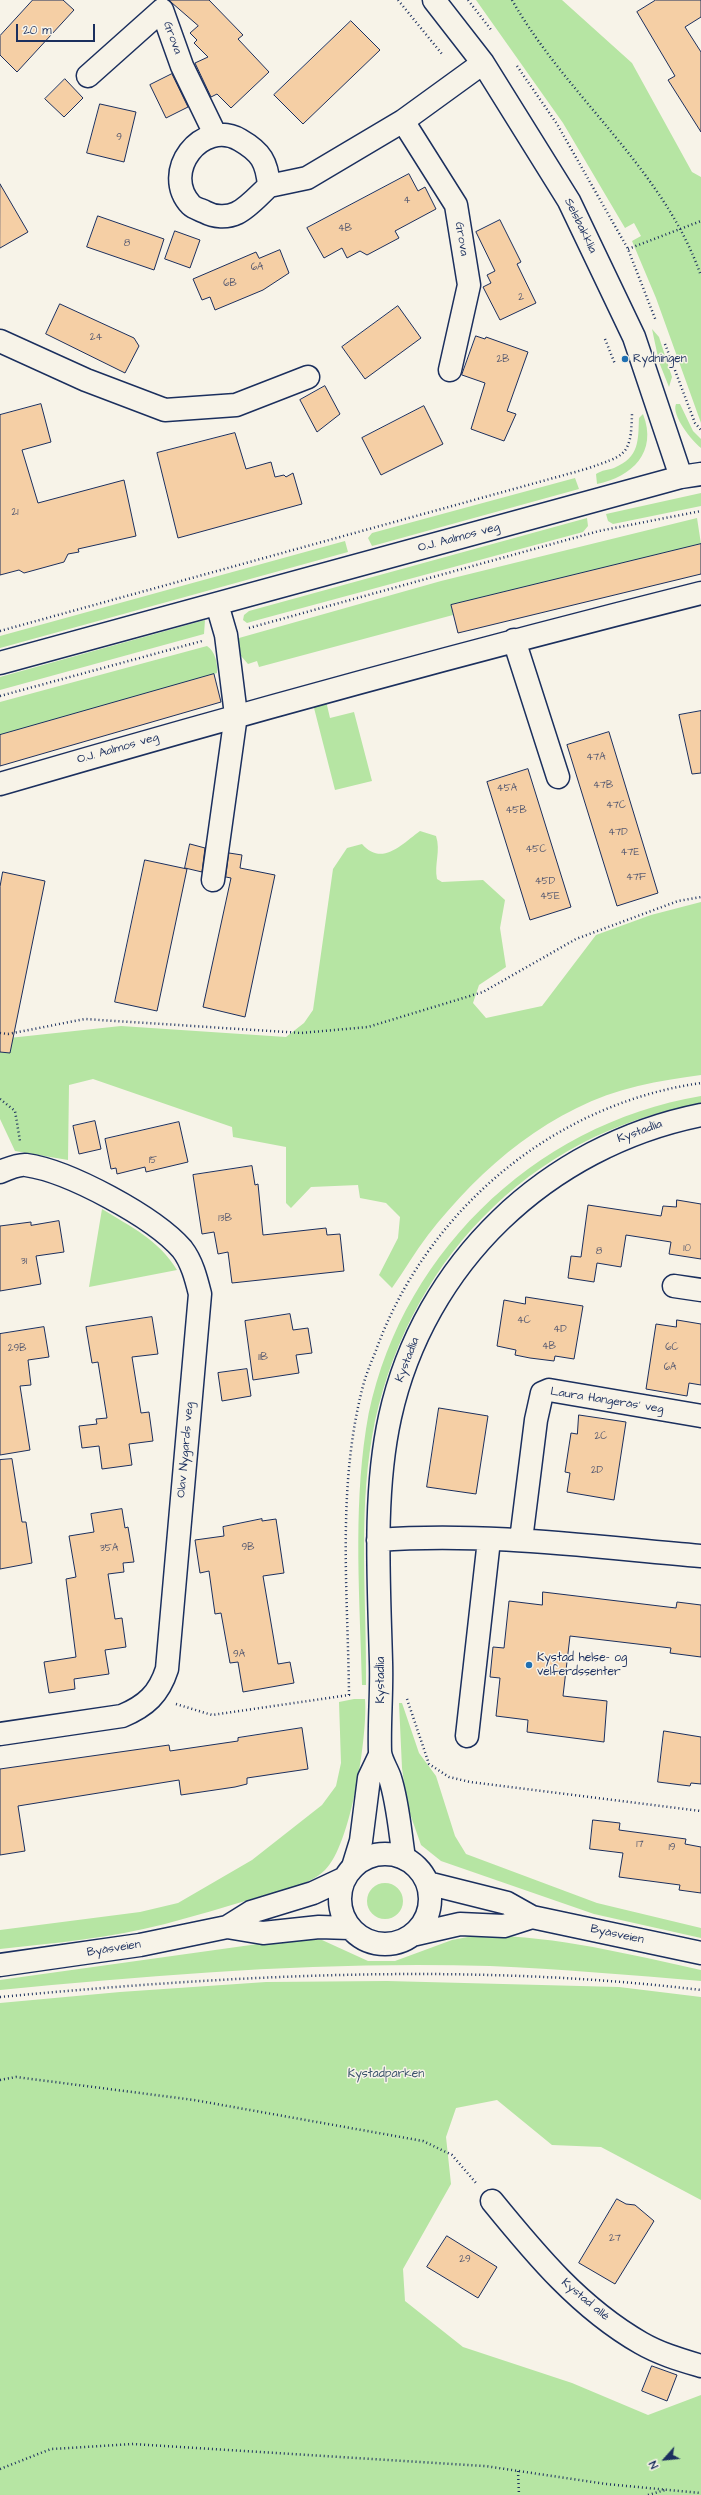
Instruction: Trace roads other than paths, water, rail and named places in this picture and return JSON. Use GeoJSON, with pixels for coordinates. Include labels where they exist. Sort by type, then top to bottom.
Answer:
{"type":"FeatureCollection","features":[{"type":"Feature","properties":{"kind":"street","name":"Selsbakklia"},"geometry":{"type":"LineString","coordinates":[[434,0],[483,63],[569,201],[634,337],[691,475]]}},
{"type":"Feature","properties":{"kind":"street","name":"Grova"},"geometry":{"type":"LineString","coordinates":[[88,76],[162,10],[182,66],[215,134]]}},
{"type":"Feature","properties":{"kind":"street"},"geometry":{"type":"LineString","coordinates":[[269,186],[267,167],[254,148],[237,138],[215,134],[197,143],[184,158],[180,176],[184,192],[192,205],[207,214],[221,217],[237,213],[269,186],[307,178],[403,121],[483,63]]}},
{"type":"Feature","properties":{"kind":"street","name":"Grova"},"geometry":{"type":"LineString","coordinates":[[403,121],[456,205],[469,285],[450,370]]}},
{"type":"Feature","properties":{"kind":"street"},"geometry":{"type":"LineString","coordinates":[[0,341],[86,380],[165,410],[236,405],[308,377]]}},
{"type":"Feature","properties":{"kind":"street","name":"O.J. Aalmos veg"},"geometry":{"type":"LineString","coordinates":[[0,663],[691,475]]}},
{"type":"Feature","properties":{"kind":"street","name":"O.J. Aalmos veg"},"geometry":{"type":"LineString","coordinates":[[0,784],[236,715],[514,640],[701,593]]}},
{"type":"Feature","properties":{"kind":"street"},"geometry":{"type":"LineString","coordinates":[[213,880],[236,715],[226,635],[217,604]]}},
{"type":"Feature","properties":{"kind":"street"},"geometry":{"type":"LineString","coordinates":[[514,640],[558,777]]}},
{"type":"Feature","properties":{"kind":"street","name":"Kystadlia"},"geometry":{"type":"LineString","coordinates":[[349,1873],[361,1841],[369,1778],[380,1755],[382,1692],[378,1540],[384,1443],[398,1384],[424,1319],[458,1267],[502,1219],[537,1186],[581,1159],[618,1141],[672,1121],[701,1115]]}},
{"type":"Feature","properties":{"kind":"street","name":"Olav Nygards veg"},"geometry":{"type":"LineString","coordinates":[[0,1172],[24,1165],[73,1178],[165,1232],[183,1251],[194,1270],[200,1294],[167,1669],[154,1697],[139,1709],[122,1716],[0,1734]]}},
{"type":"Feature","properties":{"kind":"street"},"geometry":{"type":"LineString","coordinates":[[674,1286],[701,1290]]}},
{"type":"Feature","properties":{"kind":"street","name":"Laura Hangerås' veg"},"geometry":{"type":"LineString","coordinates":[[521,1540],[536,1420],[542,1393],[548,1390],[701,1416]]}},
{"type":"Feature","properties":{"kind":"street"},"geometry":{"type":"LineString","coordinates":[[378,1540],[428,1536],[490,1540],[521,1540],[701,1556]]}},
{"type":"Feature","properties":{"kind":"street"},"geometry":{"type":"LineString","coordinates":[[467,1736],[490,1540]]}},
{"type":"Feature","properties":{"kind":"street","name":"Kystadlia"},"geometry":{"type":"LineString","coordinates":[[380,1755],[390,1778],[404,1858]]}},
{"type":"Feature","properties":{"kind":"street"},"geometry":{"type":"LineString","coordinates":[[388,1854],[404,1858],[418,1868],[427,1883],[430,1899],[428,1913],[422,1925],[412,1935],[400,1942],[387,1944],[373,1943],[360,1938],[350,1928],[343,1917],[340,1903],[340,1890],[349,1873],[363,1860],[375,1855],[388,1854]]}},
{"type":"Feature","properties":{"kind":"street","name":"Byåsveien"},"geometry":{"type":"LineString","coordinates":[[227,1928],[251,1912],[314,1893],[349,1873]]}},
{"type":"Feature","properties":{"kind":"street","name":"Byåsveien"},"geometry":{"type":"LineString","coordinates":[[427,1883],[506,1903],[532,1917],[701,1953]]}},
{"type":"Feature","properties":{"kind":"street","name":"Byåsveien"},"geometry":{"type":"LineString","coordinates":[[412,1935],[460,1924],[504,1926],[532,1917]]}},
{"type":"Feature","properties":{"kind":"street","name":"Byåsveien"},"geometry":{"type":"LineString","coordinates":[[0,1965],[140,1945],[227,1928],[263,1933],[319,1927],[350,1928]]}},
{"type":"Feature","properties":{"kind":"street","name":"Kystad allé"},"geometry":{"type":"LineString","coordinates":[[492,2201],[543,2264],[578,2297],[642,2343],[701,2366]]}},
{"type":"Feature","properties":{"kind":"place","name":"Rydningen"},"geometry":{"type":"Point","coordinates":[625,359]}},
{"type":"Feature","properties":{"kind":"place","name":"Kystad helse- og velferdssenter"},"geometry":{"type":"Point","coordinates":[529,1665]}},
{"type":"Feature","properties":{"kind":"park label","name":"Kystadparken"},"geometry":{"type":"Point","coordinates":[386,2074]}}]}
